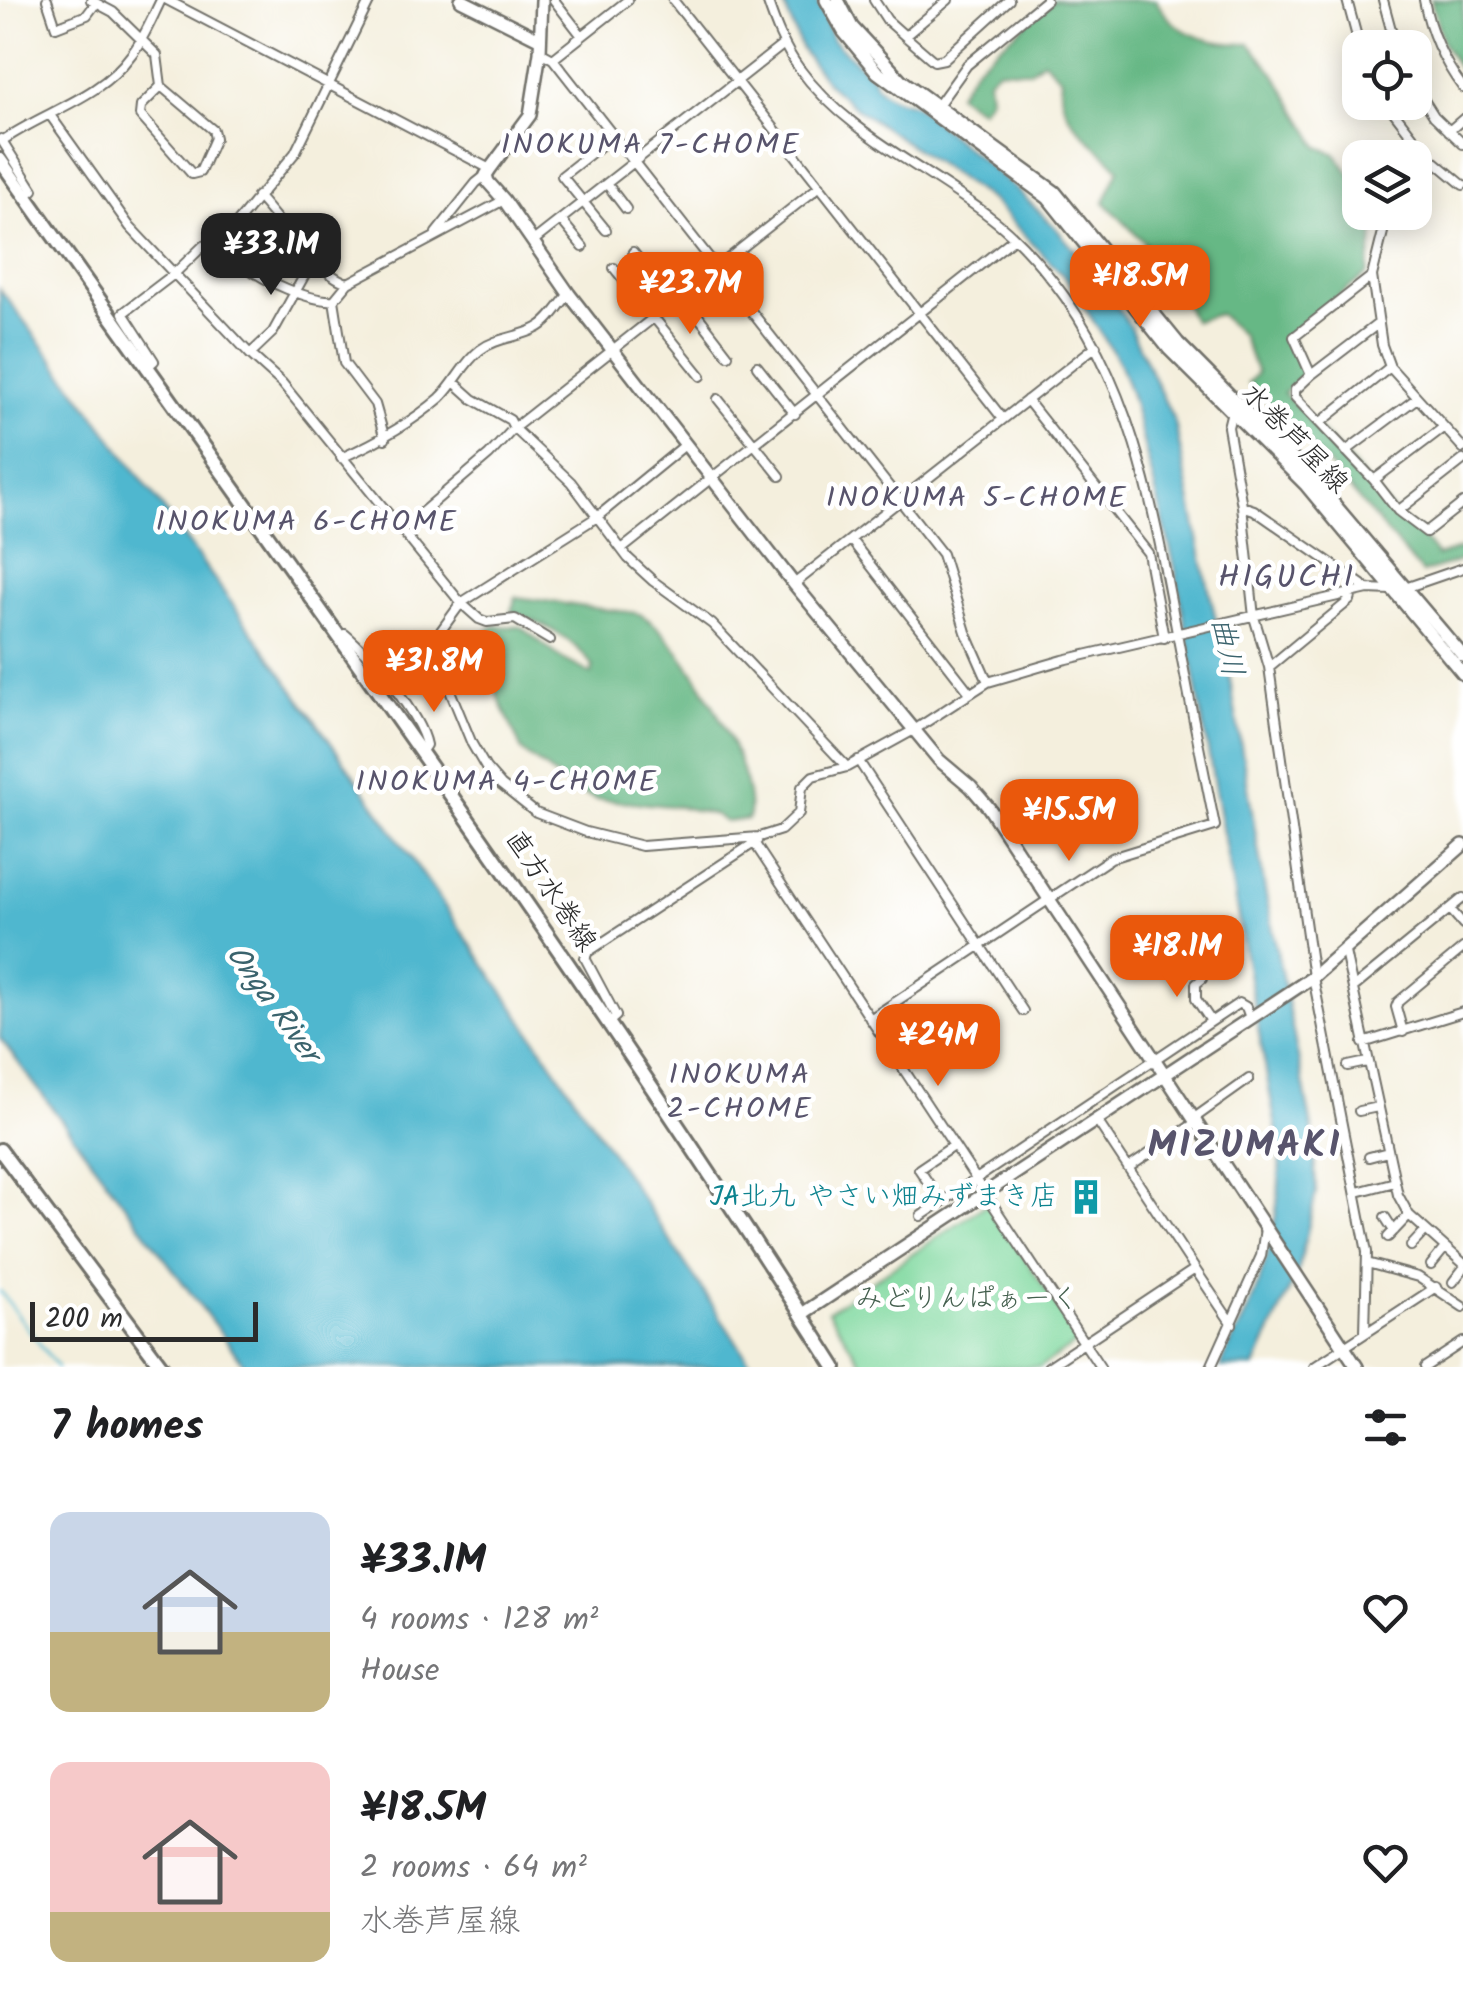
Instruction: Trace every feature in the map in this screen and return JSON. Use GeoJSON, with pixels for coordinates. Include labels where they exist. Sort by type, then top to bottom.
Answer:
{"type":"FeatureCollection","features":[{"type":"Feature","properties":{"kind":"main road","name":"直方水巻線"},"geometry":{"type":"LineString","coordinates":[[0,160],[422,751],[609,1022],[835,1367]]}},
{"type":"Feature","properties":{"kind":"main road"},"geometry":{"type":"LineString","coordinates":[[0,1150],[162,1367]]}},
{"type":"Feature","properties":{"kind":"street"},"geometry":{"type":"LineString","coordinates":[[47,0],[56,27],[87,15],[94,1],[114,12],[158,54],[162,86],[213,130],[214,138],[200,172],[192,174],[140,115],[141,106],[162,86]]}},
{"type":"Feature","properties":{"kind":"street"},"geometry":{"type":"LineString","coordinates":[[25,196],[33,190],[1,139],[50,115],[113,76],[141,40],[164,0],[488,172]]}},
{"type":"Feature","properties":{"kind":"street"},"geometry":{"type":"LineString","coordinates":[[146,368],[154,360],[123,313],[203,246],[226,236],[294,153],[370,0]]}},
{"type":"Feature","properties":{"kind":"street"},"geometry":{"type":"LineString","coordinates":[[461,0],[539,46],[553,59],[901,500],[942,554],[966,632],[988,682]]}},
{"type":"Feature","properties":{"kind":"street"},"geometry":{"type":"LineString","coordinates":[[433,237],[530,115],[542,0]]}},
{"type":"Feature","properties":{"kind":"street"},"geometry":{"type":"LineString","coordinates":[[554,0],[582,36]]}},
{"type":"Feature","properties":{"kind":"street"},"geometry":{"type":"LineString","coordinates":[[553,59],[627,0]]}},
{"type":"Feature","properties":{"kind":"street"},"geometry":{"type":"LineString","coordinates":[[672,0],[1003,419]]}},
{"type":"Feature","properties":{"kind":"street"},"geometry":{"type":"LineString","coordinates":[[767,0],[798,68],[834,107],[992,218],[1052,280],[1096,346],[1125,410],[1161,546],[1215,826],[1111,858],[870,1019]]}},
{"type":"Feature","properties":{"kind":"street","name":"水巻芦屋線"},"geometry":{"type":"LineString","coordinates":[[826,0],[844,32],[877,72],[935,110]]}},
{"type":"Feature","properties":{"kind":"street","name":"水巻芦屋線"},"geometry":{"type":"LineString","coordinates":[[838,0],[852,27],[885,65],[935,110],[1048,198],[1169,349],[1234,406],[1463,656]]}},
{"type":"Feature","properties":{"kind":"street"},"geometry":{"type":"LineString","coordinates":[[874,0],[887,20],[934,61],[944,58],[1009,0]]}},
{"type":"Feature","properties":{"kind":"street"},"geometry":{"type":"LineString","coordinates":[[904,36],[947,0]]}},
{"type":"Feature","properties":{"kind":"street"},"geometry":{"type":"LineString","coordinates":[[935,110],[967,66],[1046,0]]}},
{"type":"Feature","properties":{"kind":"street"},"geometry":{"type":"LineString","coordinates":[[1347,0],[1355,30]]}},
{"type":"Feature","properties":{"kind":"street"},"geometry":{"type":"LineString","coordinates":[[1384,0],[1392,30]]}},
{"type":"Feature","properties":{"kind":"street"},"geometry":{"type":"LineString","coordinates":[[1424,0],[1428,24],[1439,50],[1463,88]]}},
{"type":"Feature","properties":{"kind":"street"},"geometry":{"type":"LineString","coordinates":[[532,242],[784,44]]}},
{"type":"Feature","properties":{"kind":"street"},"geometry":{"type":"LineString","coordinates":[[1432,113],[1463,144]]}},
{"type":"Feature","properties":{"kind":"street"},"geometry":{"type":"LineString","coordinates":[[50,115],[130,227],[282,383],[461,603],[486,622],[515,619],[550,640]]}},
{"type":"Feature","properties":{"kind":"street"},"geometry":{"type":"LineString","coordinates":[[1449,131],[1463,119]]}},
{"type":"Feature","properties":{"kind":"street"},"geometry":{"type":"LineString","coordinates":[[1400,120],[1415,140]]}},
{"type":"Feature","properties":{"kind":"street"},"geometry":{"type":"LineString","coordinates":[[606,230],[562,176],[613,136]]}},
{"type":"Feature","properties":{"kind":"street"},"geometry":{"type":"LineString","coordinates":[[1432,160],[1463,185]]}},
{"type":"Feature","properties":{"kind":"street"},"geometry":{"type":"LineString","coordinates":[[488,172],[488,182],[684,445],[914,730],[989,808],[1356,1367]]}},
{"type":"Feature","properties":{"kind":"street"},"geometry":{"type":"LineString","coordinates":[[606,184],[626,209]]}},
{"type":"Feature","properties":{"kind":"street"},"geometry":{"type":"LineString","coordinates":[[400,531],[489,455],[514,428],[820,186]]}},
{"type":"Feature","properties":{"kind":"street"},"geometry":{"type":"LineString","coordinates":[[256,196],[314,258],[348,283]]}},
{"type":"Feature","properties":{"kind":"street"},"geometry":{"type":"LineString","coordinates":[[226,236],[239,261],[252,270],[323,301],[334,300],[348,283],[504,200]]}},
{"type":"Feature","properties":{"kind":"street"},"geometry":{"type":"LineString","coordinates":[[456,207],[468,218]]}},
{"type":"Feature","properties":{"kind":"street"},"geometry":{"type":"LineString","coordinates":[[561,220],[583,247]]}},
{"type":"Feature","properties":{"kind":"street"},"geometry":{"type":"LineString","coordinates":[[1384,230],[1372,276],[1390,367],[1463,448]]}},
{"type":"Feature","properties":{"kind":"street"},"geometry":{"type":"LineString","coordinates":[[622,549],[1013,240]]}},
{"type":"Feature","properties":{"kind":"street"},"geometry":{"type":"LineString","coordinates":[[633,252],[673,302]]}},
{"type":"Feature","properties":{"kind":"street"},"geometry":{"type":"LineString","coordinates":[[250,354],[273,332],[314,258]]}},
{"type":"Feature","properties":{"kind":"street"},"geometry":{"type":"LineString","coordinates":[[614,268],[701,376]]}},
{"type":"Feature","properties":{"kind":"street"},"geometry":{"type":"LineString","coordinates":[[1311,376],[1294,337],[1372,276]]}},
{"type":"Feature","properties":{"kind":"street"},"geometry":{"type":"LineString","coordinates":[[341,458],[385,438],[442,396],[484,347],[544,324],[569,294]]}},
{"type":"Feature","properties":{"kind":"street"},"geometry":{"type":"LineString","coordinates":[[682,295],[728,355]]}},
{"type":"Feature","properties":{"kind":"street"},"geometry":{"type":"LineString","coordinates":[[334,300],[344,363],[375,404],[385,438]]}},
{"type":"Feature","properties":{"kind":"street"},"geometry":{"type":"LineString","coordinates":[[1379,323],[1294,390],[1295,397],[1398,511],[1426,532],[1463,503]]}},
{"type":"Feature","properties":{"kind":"street"},"geometry":{"type":"LineString","coordinates":[[794,584],[1096,346]]}},
{"type":"Feature","properties":{"kind":"street"},"geometry":{"type":"LineString","coordinates":[[757,366],[795,414]]}},
{"type":"Feature","properties":{"kind":"street"},"geometry":{"type":"LineString","coordinates":[[1321,422],[1390,367]]}},
{"type":"Feature","properties":{"kind":"street"},"geometry":{"type":"LineString","coordinates":[[454,382],[473,399],[510,420],[572,482],[622,549],[654,581],[712,624],[847,766]]}},
{"type":"Feature","properties":{"kind":"street"},"geometry":{"type":"LineString","coordinates":[[1346,451],[1417,398]]}},
{"type":"Feature","properties":{"kind":"street"},"geometry":{"type":"LineString","coordinates":[[718,399],[780,476]]}},
{"type":"Feature","properties":{"kind":"street"},"geometry":{"type":"LineString","coordinates":[[1028,400],[1148,554],[1164,638]]}},
{"type":"Feature","properties":{"kind":"street"},"geometry":{"type":"LineString","coordinates":[[1234,406],[1228,427],[1242,506],[1254,617],[1268,668],[1313,977],[1358,1192],[1367,1263],[1365,1333]]}},
{"type":"Feature","properties":{"kind":"street"},"geometry":{"type":"LineString","coordinates":[[1374,480],[1444,427]]}},
{"type":"Feature","properties":{"kind":"street"},"geometry":{"type":"LineString","coordinates":[[391,682],[440,632],[461,603],[597,517],[684,445]]}},
{"type":"Feature","properties":{"kind":"street"},"geometry":{"type":"LineString","coordinates":[[1398,511],[1463,460]]}},
{"type":"Feature","properties":{"kind":"street"},"geometry":{"type":"LineString","coordinates":[[1242,506],[1254,510],[1368,589]]}},
{"type":"Feature","properties":{"kind":"street"},"geometry":{"type":"LineString","coordinates":[[851,540],[970,693]]}},
{"type":"Feature","properties":{"kind":"street"},"geometry":{"type":"LineString","coordinates":[[609,1022],[616,1016],[586,958],[588,952],[757,840],[794,821],[799,814],[802,787],[813,776],[847,766],[914,730],[988,682],[1368,589],[1400,589],[1463,568]]}},
{"type":"Feature","properties":{"kind":"street","name":"水巻芦屋線"},"geometry":{"type":"LineString","coordinates":[[1400,589],[1463,674]]}},
{"type":"Feature","properties":{"kind":"street"},"geometry":{"type":"LineString","coordinates":[[1268,668],[1350,600],[1352,593]]}},
{"type":"Feature","properties":{"kind":"street"},"geometry":{"type":"LineString","coordinates":[[440,632],[451,693],[472,744],[493,777],[536,812],[586,832],[642,846],[757,840]]}},
{"type":"Feature","properties":{"kind":"street"},"geometry":{"type":"LineString","coordinates":[[338,636],[345,634],[391,682],[423,732],[426,745],[422,751]]}},
{"type":"Feature","properties":{"kind":"street"},"geometry":{"type":"LineString","coordinates":[[858,760],[1023,1010]]}},
{"type":"Feature","properties":{"kind":"street"},"geometry":{"type":"LineString","coordinates":[[757,840],[1100,1367]]}},
{"type":"Feature","properties":{"kind":"street"},"geometry":{"type":"LineString","coordinates":[[802,1314],[1313,977],[1460,852]]}},
{"type":"Feature","properties":{"kind":"street"},"geometry":{"type":"LineString","coordinates":[[1354,988],[1463,898]]}},
{"type":"Feature","properties":{"kind":"street"},"geometry":{"type":"LineString","coordinates":[[1450,909],[1463,924]]}},
{"type":"Feature","properties":{"kind":"street"},"geometry":{"type":"LineString","coordinates":[[1403,1032],[1398,1002],[1463,948]]}},
{"type":"Feature","properties":{"kind":"street"},"geometry":{"type":"LineString","coordinates":[[1345,952],[1395,1182],[1409,1215],[1463,1266],[1452,1282]]}},
{"type":"Feature","properties":{"kind":"street"},"geometry":{"type":"LineString","coordinates":[[1202,979],[1196,984],[1196,999],[1211,1021]]}},
{"type":"Feature","properties":{"kind":"street"},"geometry":{"type":"LineString","coordinates":[[921,1216],[1239,1002],[1251,1017]]}},
{"type":"Feature","properties":{"kind":"street"},"geometry":{"type":"LineString","coordinates":[[1363,1044],[1463,1012]]}},
{"type":"Feature","properties":{"kind":"street"},"geometry":{"type":"LineString","coordinates":[[1348,1066],[1368,1062]]}},
{"type":"Feature","properties":{"kind":"street"},"geometry":{"type":"LineString","coordinates":[[1128,1168],[1249,1079]]}},
{"type":"Feature","properties":{"kind":"street"},"geometry":{"type":"LineString","coordinates":[[1359,1111],[1378,1107]]}},
{"type":"Feature","properties":{"kind":"street"},"geometry":{"type":"LineString","coordinates":[[1096,1119],[1232,1324]]}},
{"type":"Feature","properties":{"kind":"street"},"geometry":{"type":"LineString","coordinates":[[941,1202],[920,1169],[953,1146]]}},
{"type":"Feature","properties":{"kind":"street"},"geometry":{"type":"LineString","coordinates":[[1369,1157],[1388,1152]]}},
{"type":"Feature","properties":{"kind":"street"},"geometry":{"type":"LineString","coordinates":[[1358,1192],[1395,1182]]}},
{"type":"Feature","properties":{"kind":"street"},"geometry":{"type":"LineString","coordinates":[[1385,1217],[1391,1234],[1409,1215]]}},
{"type":"Feature","properties":{"kind":"street"},"geometry":{"type":"LineString","coordinates":[[1411,1246],[1425,1230]]}},
{"type":"Feature","properties":{"kind":"street"},"geometry":{"type":"LineString","coordinates":[[1212,1367],[1261,1256],[1267,1231]]}},
{"type":"Feature","properties":{"kind":"street"},"geometry":{"type":"LineString","coordinates":[[1430,1265],[1444,1249]]}},
{"type":"Feature","properties":{"kind":"street"},"geometry":{"type":"LineString","coordinates":[[1367,1263],[1400,1270],[1463,1306]]}},
{"type":"Feature","properties":{"kind":"street"},"geometry":{"type":"LineString","coordinates":[[1048,1367],[1195,1268]]}},
{"type":"Feature","properties":{"kind":"street"},"geometry":{"type":"LineString","coordinates":[[1314,1367],[1436,1288]]}},
{"type":"Feature","properties":{"kind":"street"},"geometry":{"type":"LineString","coordinates":[[1425,1367],[1463,1342]]}},
{"type":"Feature","properties":{"kind":"green space"},"geometry":{"type":"Polygon","coordinates":[[[1054,0],[1156,0],[1173,22],[1196,36],[1250,44],[1276,76],[1319,147],[1336,154],[1342,162],[1342,230],[1375,230],[1367,274],[1289,335],[1304,374],[1284,393],[1402,522],[1416,529],[1437,556],[1463,548],[1463,560],[1422,573],[1321,456],[1248,383],[1257,373],[1241,334],[1219,314],[1194,321],[1180,296],[1186,273],[1180,266],[1161,265],[1146,258],[1144,242],[1104,202],[1119,169],[1070,117],[1061,93],[1061,78],[1043,60],[1029,71],[999,69],[988,79],[990,97],[981,110],[957,94],[976,66],[1054,0]]]}},
{"type":"Feature","properties":{"kind":"green space"},"geometry":{"type":"Polygon","coordinates":[[[1431,0],[1463,0],[1463,76],[1443,43],[1431,0]]]}},
{"type":"Feature","properties":{"kind":"green space"},"geometry":{"type":"Polygon","coordinates":[[[516,597],[636,613],[656,626],[695,676],[730,740],[749,798],[748,819],[725,822],[716,815],[681,807],[595,799],[574,790],[522,751],[490,678],[482,636],[494,626],[521,627],[561,658],[592,674],[593,667],[567,640],[511,611],[516,597]]]}},
{"type":"Feature","properties":{"kind":"green space","name":"みどりんぱぁーく"},"geometry":{"type":"Polygon","coordinates":[[[988,1203],[1080,1341],[1040,1367],[864,1367],[828,1311],[988,1203]]]}},
{"type":"Feature","properties":{"kind":"water"},"geometry":{"type":"Polygon","coordinates":[[[782,0],[817,0],[833,40],[873,78],[879,89],[914,104],[1055,227],[1097,276],[1129,325],[1175,423],[1230,679],[1265,890],[1313,1133],[1316,1193],[1299,1268],[1255,1367],[1220,1367],[1248,1310],[1269,1247],[1279,1182],[1278,1138],[1175,568],[1132,398],[1119,362],[1069,282],[992,201],[857,109],[829,85],[802,50],[782,0]]]}},
{"type":"Feature","properties":{"kind":"water","name":"Onga River"},"geometry":{"type":"Polygon","coordinates":[[[0,289],[292,687],[572,1093],[753,1367],[246,1367],[0,1038],[0,289]]]}},
{"type":"Feature","properties":{"kind":"waterway"},"geometry":{"type":"LineString","coordinates":[[0,1291],[57,1367]]}},
{"type":"Feature","properties":{"kind":"place","name":"JA北九 やさい畑みずまき店"},"geometry":{"type":"Point","coordinates":[1086,1197]}},
{"type":"Feature","properties":{"kind":"district","name":"INOKUMA 7-CHOME"},"geometry":{"type":"Point","coordinates":[651,146]}},
{"type":"Feature","properties":{"kind":"district","name":"INOKUMA 5-CHOME"},"geometry":{"type":"Point","coordinates":[977,499]}},
{"type":"Feature","properties":{"kind":"district","name":"INOKUMA 6-CHOME"},"geometry":{"type":"Point","coordinates":[307,523]}},
{"type":"Feature","properties":{"kind":"district","name":"HIGUCHI"},"geometry":{"type":"Point","coordinates":[1287,578]}},
{"type":"Feature","properties":{"kind":"district","name":"INOKUMA 4-CHOME"},"geometry":{"type":"Point","coordinates":[507,783]}},
{"type":"Feature","properties":{"kind":"district","name":"INOKUMA 2-CHOME"},"geometry":{"type":"Point","coordinates":[740,1093]}},
{"type":"Feature","properties":{"kind":"district","name":"MIZUMAKI"},"geometry":{"type":"Point","coordinates":[1245,1147]}},
{"type":"Feature","properties":{"kind":"water label","name":"曲川"},"geometry":{"type":"Point","coordinates":[1226,647]}}]}
